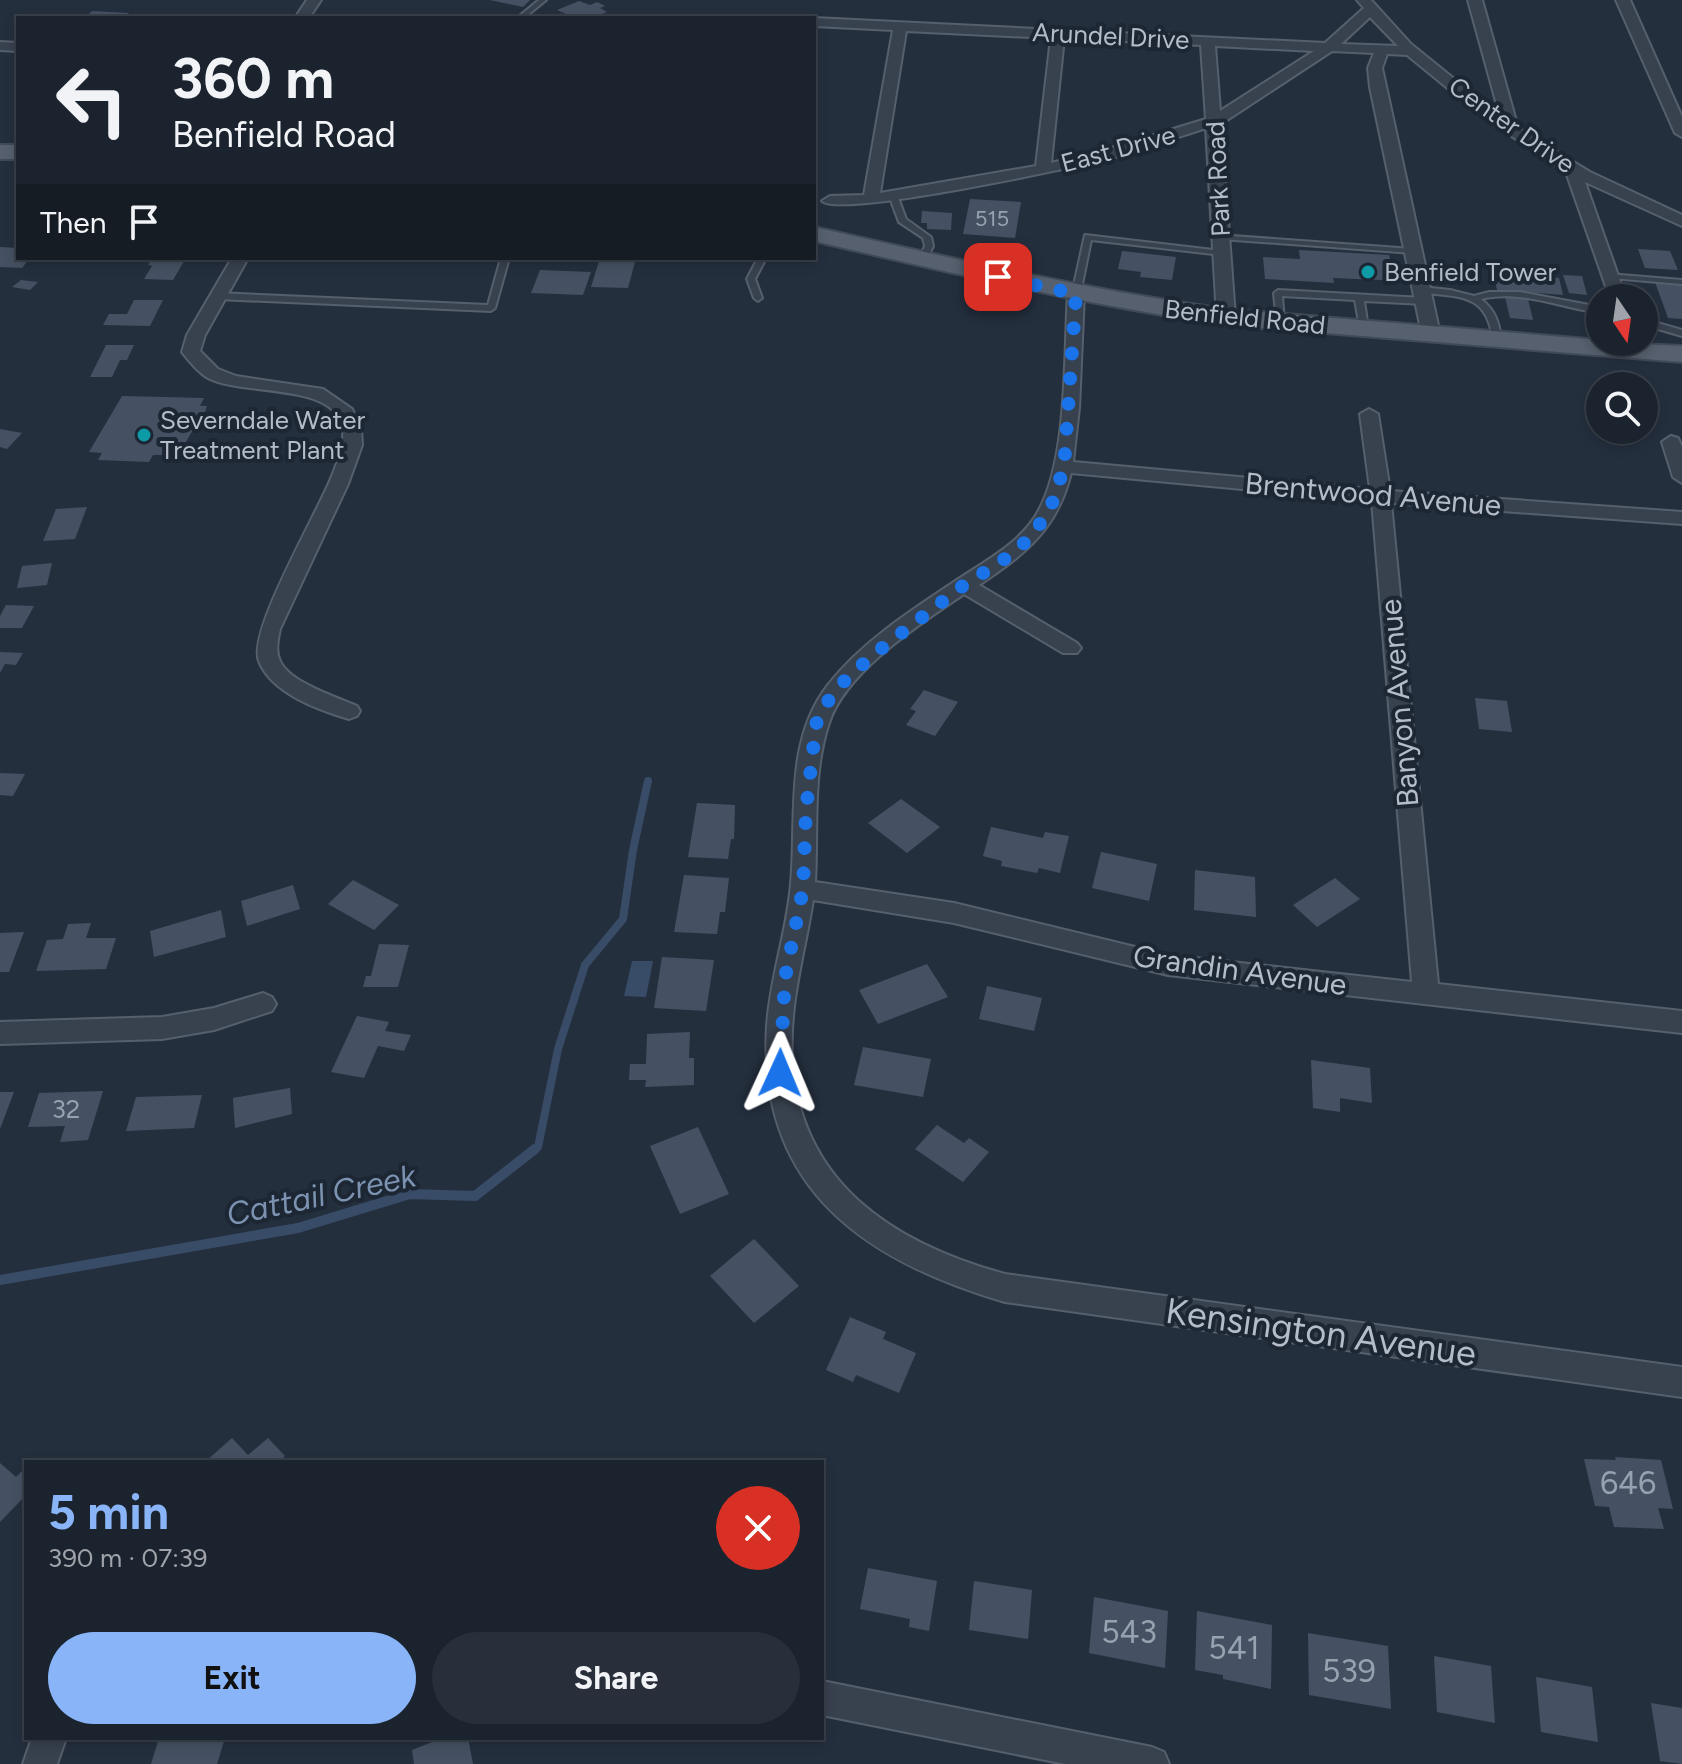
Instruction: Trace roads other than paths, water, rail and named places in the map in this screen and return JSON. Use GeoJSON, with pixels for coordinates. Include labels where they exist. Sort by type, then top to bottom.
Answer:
{"type":"FeatureCollection","features":[{"type":"Feature","properties":{"kind":"main road","name":"Benfield Road"},"geometry":{"type":"LineString","coordinates":[[816,234],[1076,294],[1226,317],[1586,344]]}},
{"type":"Feature","properties":{"kind":"main road","name":"Benfield Road"},"geometry":{"type":"LineString","coordinates":[[1658,350],[1682,354]]}},
{"type":"Feature","properties":{"kind":"street"},"geometry":{"type":"LineString","coordinates":[[1475,0],[1511,129]]}},
{"type":"Feature","properties":{"kind":"street"},"geometry":{"type":"LineString","coordinates":[[1623,0],[1682,133]]}},
{"type":"Feature","properties":{"kind":"street","name":"Center Drive"},"geometry":{"type":"LineString","coordinates":[[1367,5],[1407,51],[1511,129],[1573,169],[1682,221]]}},
{"type":"Feature","properties":{"kind":"street","name":"East Drive"},"geometry":{"type":"LineString","coordinates":[[830,201],[871,199],[1043,169],[1109,154],[1215,121],[1329,47],[1367,5]]}},
{"type":"Feature","properties":{"kind":"street","name":"Arundel Drive"},"geometry":{"type":"LineString","coordinates":[[816,22],[1407,51]]}},
{"type":"Feature","properties":{"kind":"street"},"geometry":{"type":"LineString","coordinates":[[871,199],[900,27]]}},
{"type":"Feature","properties":{"kind":"street"},"geometry":{"type":"LineString","coordinates":[[1043,169],[1058,32]]}},
{"type":"Feature","properties":{"kind":"street","name":"Park Road"},"geometry":{"type":"LineString","coordinates":[[1208,42],[1226,317]]}},
{"type":"Feature","properties":{"kind":"street"},"geometry":{"type":"LineString","coordinates":[[1382,50],[1375,68],[1377,87],[1431,334]]}},
{"type":"Feature","properties":{"kind":"street"},"geometry":{"type":"LineString","coordinates":[[1573,169],[1614,284]]}},
{"type":"Feature","properties":{"kind":"street"},"geometry":{"type":"LineString","coordinates":[[239,260],[196,335],[191,352],[200,364],[233,381],[317,393],[346,413],[352,429],[353,445],[343,471],[270,629],[267,647],[269,662],[278,676],[349,711]]}},
{"type":"Feature","properties":{"kind":"street","name":"Kensington Avenue"},"geometry":{"type":"LineString","coordinates":[[1076,294],[1064,467],[1050,510],[1029,539],[873,655],[839,686],[826,704],[813,742],[803,889],[785,978],[779,1055],[781,1091],[787,1117],[807,1163],[838,1201],[932,1267],[960,1278],[1005,1288],[1682,1382]]}},
{"type":"Feature","properties":{"kind":"street","name":"Banyon Avenue"},"geometry":{"type":"LineString","coordinates":[[1369,414],[1381,496],[1426,994]]}},
{"type":"Feature","properties":{"kind":"street"},"geometry":{"type":"LineString","coordinates":[[1671,442],[1682,477]]}},
{"type":"Feature","properties":{"kind":"street","name":"Brentwood Avenue"},"geometry":{"type":"LineString","coordinates":[[1064,467],[1381,496],[1682,518]]}},
{"type":"Feature","properties":{"kind":"street"},"geometry":{"type":"LineString","coordinates":[[964,585],[1070,648]]}},
{"type":"Feature","properties":{"kind":"street","name":"Grandin Avenue"},"geometry":{"type":"LineString","coordinates":[[803,889],[954,913],[1168,965],[1682,1022]]}},
{"type":"Feature","properties":{"kind":"street"},"geometry":{"type":"LineString","coordinates":[[0,1033],[162,1028],[214,1019],[263,1004]]}},
{"type":"Feature","properties":{"kind":"street"},"geometry":{"type":"LineString","coordinates":[[824,1698],[1152,1764]]}},
{"type":"Feature","properties":{"kind":"street"},"geometry":{"type":"LineString","coordinates":[[40,1764],[48,1740]]}},
{"type":"Feature","properties":{"kind":"lane"},"geometry":{"type":"LineString","coordinates":[[523,16],[543,0]]}},
{"type":"Feature","properties":{"kind":"lane"},"geometry":{"type":"LineString","coordinates":[[893,195],[902,220],[927,237],[929,246],[923,259]]}},
{"type":"Feature","properties":{"kind":"lane"},"geometry":{"type":"LineString","coordinates":[[1076,294],[1088,237],[1413,251]]}},
{"type":"Feature","properties":{"kind":"lane"},"geometry":{"type":"LineString","coordinates":[[970,270],[989,247]]}},
{"type":"Feature","properties":{"kind":"lane"},"geometry":{"type":"LineString","coordinates":[[217,296],[491,308],[504,260]]}},
{"type":"Feature","properties":{"kind":"lane"},"geometry":{"type":"LineString","coordinates":[[758,298],[751,279],[761,260]]}},
{"type":"Feature","properties":{"kind":"lane"},"geometry":{"type":"LineString","coordinates":[[1611,276],[1682,282]]}},
{"type":"Feature","properties":{"kind":"lane"},"geometry":{"type":"LineString","coordinates":[[1280,321],[1278,293],[1359,298],[1450,292],[1473,299],[1491,313],[1497,339]]}},
{"type":"Feature","properties":{"kind":"lane"},"geometry":{"type":"LineString","coordinates":[[1473,299],[1484,295],[1533,296],[1586,307]]}},
{"type":"Feature","properties":{"kind":"lane"},"geometry":{"type":"LineString","coordinates":[[1359,298],[1364,328]]}},
{"type":"Feature","properties":{"kind":"lane"},"geometry":{"type":"LineString","coordinates":[[1658,326],[1682,333]]}},
{"type":"Feature","properties":{"kind":"water"},"geometry":{"type":"Polygon","coordinates":[[[632,961],[653,961],[646,997],[624,996],[632,961]]]}},
{"type":"Feature","properties":{"kind":"waterway","name":"Cattail Creek"},"geometry":{"type":"LineString","coordinates":[[535,1149],[538,1147],[558,1049],[585,965],[623,919],[633,850],[648,781]]}},
{"type":"Feature","properties":{"kind":"waterway","name":"Cattail Creek"},"geometry":{"type":"LineString","coordinates":[[0,1280],[298,1228],[410,1194],[475,1196],[535,1149]]}},
{"type":"Feature","properties":{"kind":"place","name":"Benfield Tower"},"geometry":{"type":"Point","coordinates":[1368,272]}},
{"type":"Feature","properties":{"kind":"place","name":"Severndale Water Treatment Plant"},"geometry":{"type":"Point","coordinates":[144,435]}}]}
